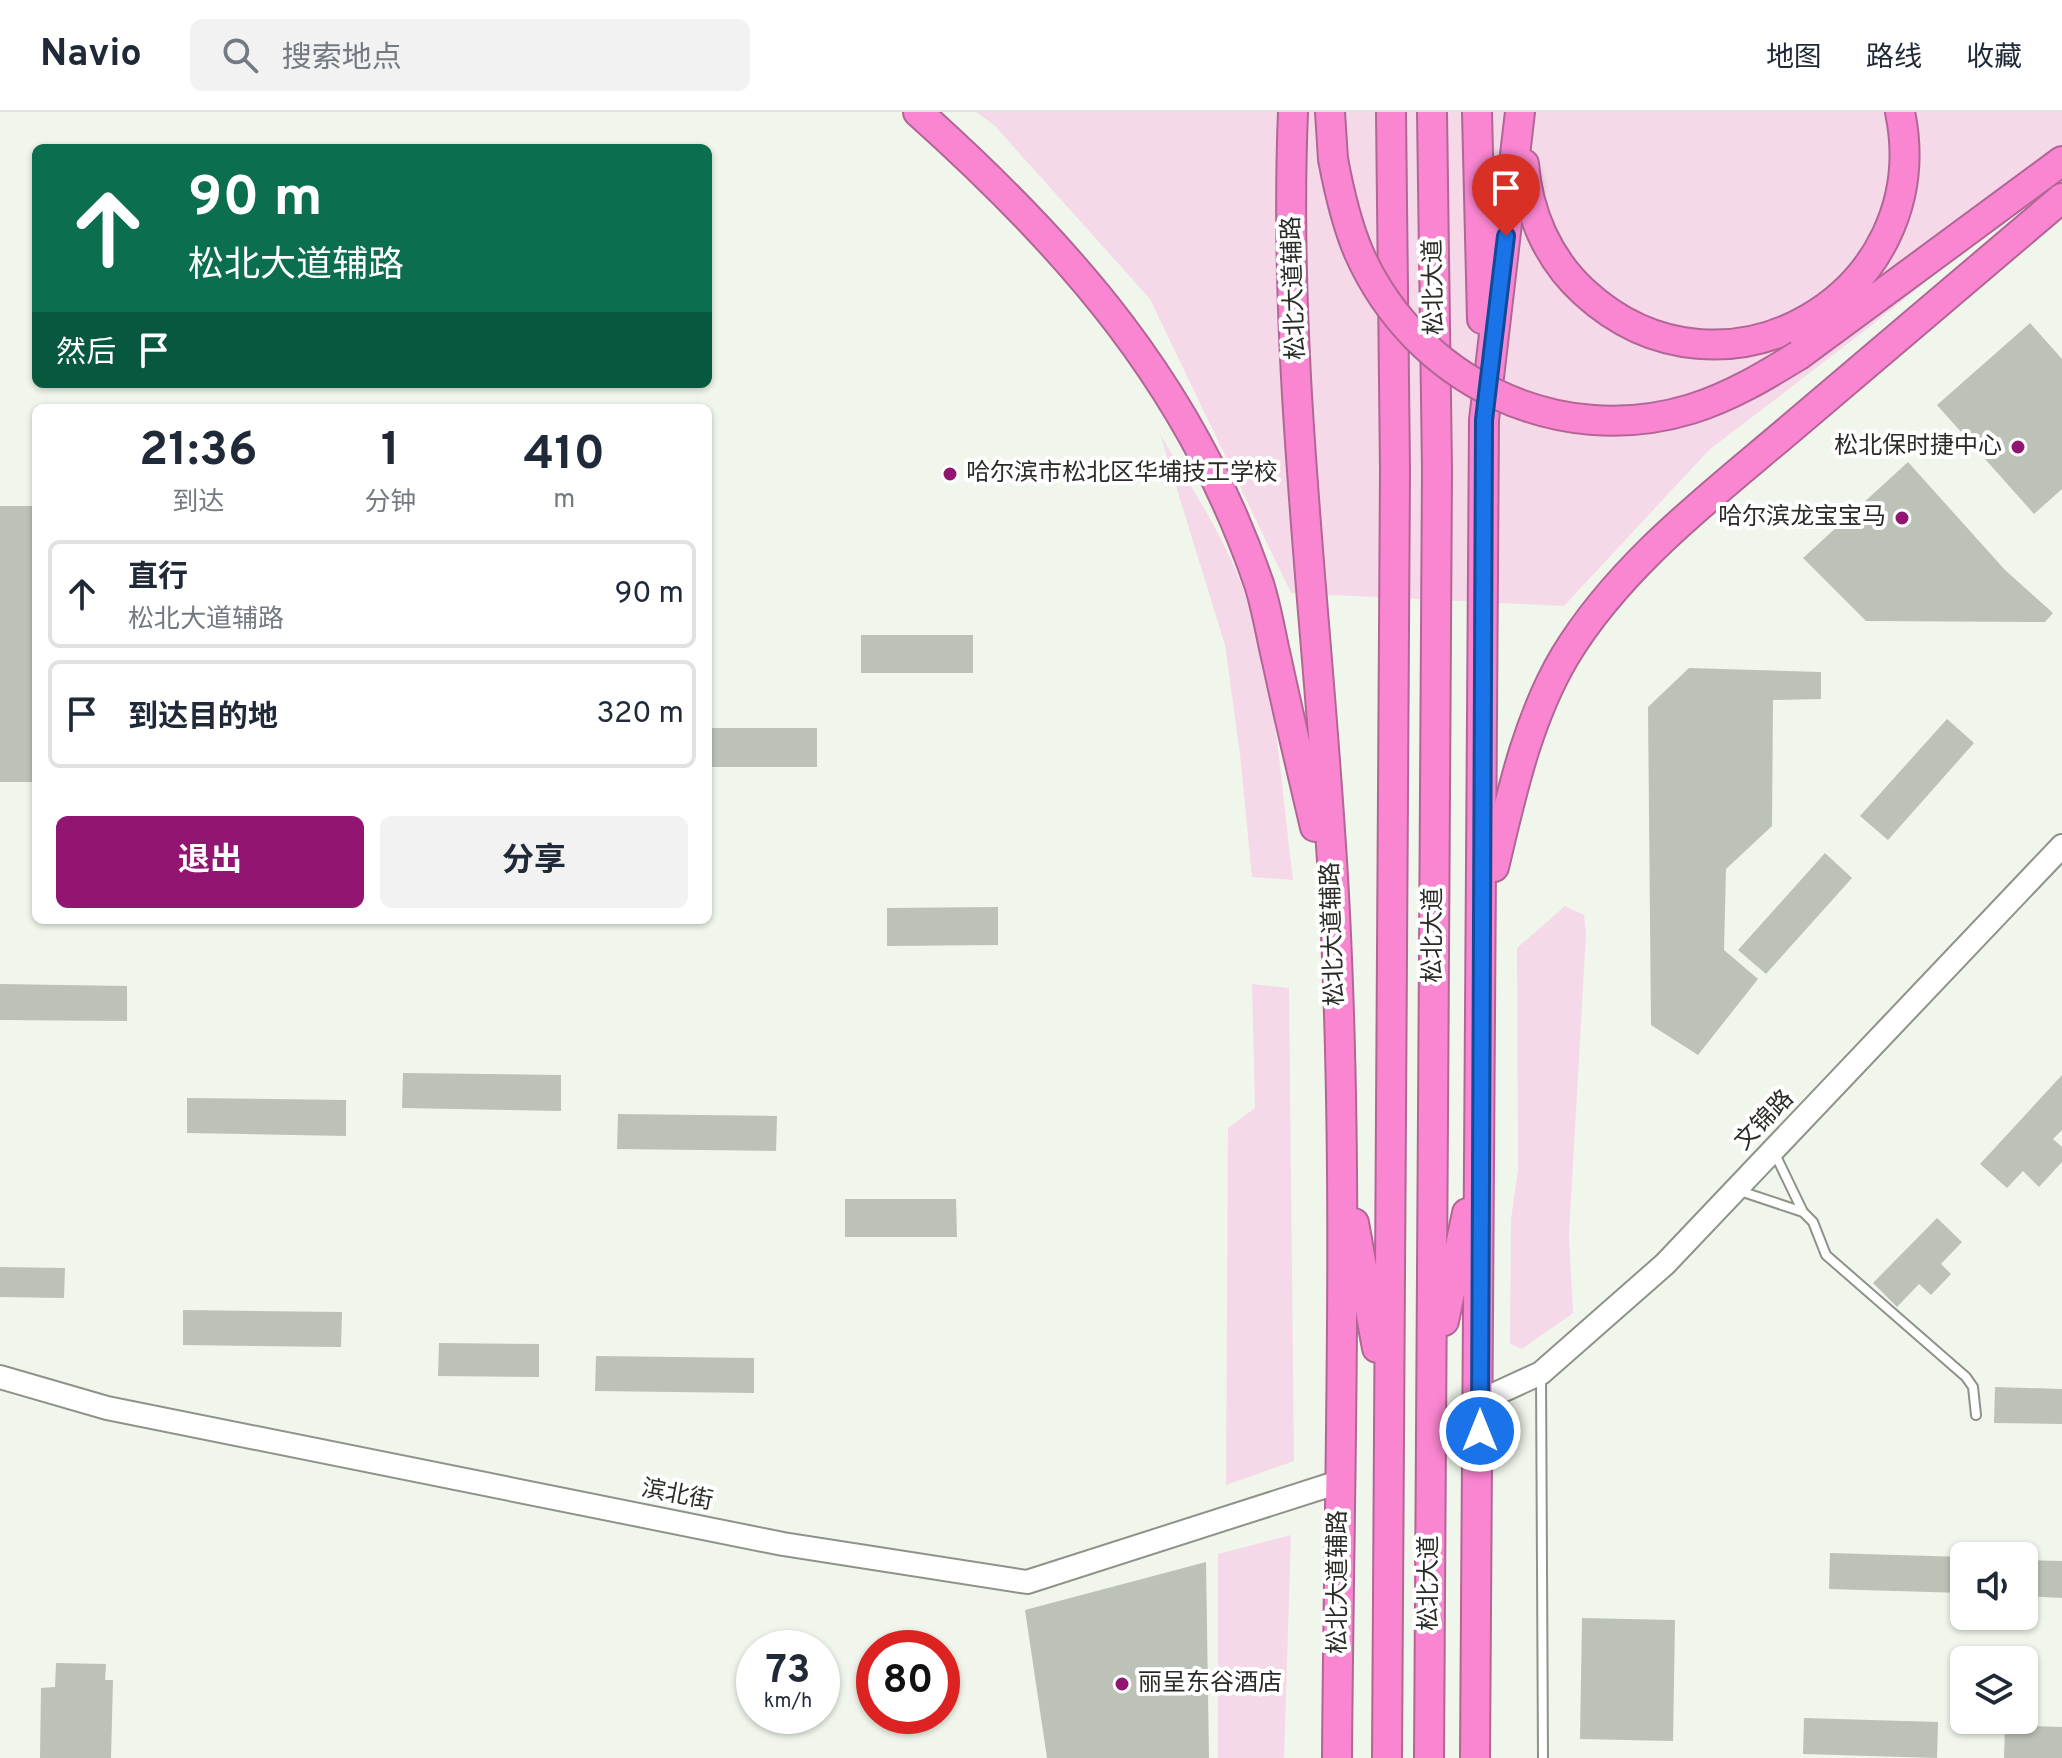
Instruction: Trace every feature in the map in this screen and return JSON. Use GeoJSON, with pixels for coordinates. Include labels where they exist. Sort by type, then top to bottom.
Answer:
{"type":"FeatureCollection","features":[{"type":"Feature","properties":{"kind":"highway"},"geometry":{"type":"LineString","coordinates":[[918,112],[996,182],[1088,282],[1170,396],[1208,464],[1259,585],[1335,914]]}},
{"type":"Feature","properties":{"kind":"highway","name":"松北大道辅路"},"geometry":{"type":"LineString","coordinates":[[1293,112],[1293,285],[1335,914],[1341,1160],[1337,1758]]}},
{"type":"Feature","properties":{"kind":"highway"},"geometry":{"type":"LineString","coordinates":[[1330,112],[1333,159],[1352,234],[1361,256],[1404,322],[1472,383],[1499,398],[1550,414],[1607,421],[1664,416],[1731,394],[1799,355],[2062,161]]}},
{"type":"Feature","properties":{"kind":"highway","name":"松北大道"},"geometry":{"type":"LineString","coordinates":[[1387,1758],[1395,486],[1391,112]]}},
{"type":"Feature","properties":{"kind":"highway","name":"松北大道"},"geometry":{"type":"LineString","coordinates":[[1429,1758],[1437,486],[1432,112]]}},
{"type":"Feature","properties":{"kind":"highway"},"geometry":{"type":"LineString","coordinates":[[1475,1758],[1480,1401],[1484,420],[1477,112]]}},
{"type":"Feature","properties":{"kind":"highway"},"geometry":{"type":"LineString","coordinates":[[1484,420],[1520,112]]}},
{"type":"Feature","properties":{"kind":"highway"},"geometry":{"type":"LineString","coordinates":[[1520,112],[1530,202],[1547,245],[1574,283],[1611,315],[1631,327],[1672,342],[1735,345],[1778,334],[1815,316],[1848,288],[1875,252],[1892,219],[1902,184],[1905,140],[1900,112]]}},
{"type":"Feature","properties":{"kind":"highway"},"geometry":{"type":"LineString","coordinates":[[1483,914],[1506,815],[1543,701],[1565,656],[1620,583],[1710,497],[2062,198]]}},
{"type":"Feature","properties":{"kind":"highway"},"geometry":{"type":"LineString","coordinates":[[1341,1160],[1390,1413]]}},
{"type":"Feature","properties":{"kind":"highway"},"geometry":{"type":"LineString","coordinates":[[1431,1378],[1479,1162]]}},
{"type":"Feature","properties":{"kind":"street","name":"文锦路"},"geometry":{"type":"LineString","coordinates":[[1480,1401],[1541,1373],[1665,1264],[2062,846]]}},
{"type":"Feature","properties":{"kind":"street","name":"滨北街"},"geometry":{"type":"LineString","coordinates":[[0,1377],[107,1408],[768,1541],[1027,1582],[1339,1482]]}},
{"type":"Feature","properties":{"kind":"lane"},"geometry":{"type":"LineString","coordinates":[[1773,1150],[1803,1212],[1813,1222],[1826,1255],[1966,1377],[1973,1387],[1976,1415]]}},
{"type":"Feature","properties":{"kind":"lane"},"geometry":{"type":"LineString","coordinates":[[1736,1189],[1803,1212]]}},
{"type":"Feature","properties":{"kind":"lane"},"geometry":{"type":"LineString","coordinates":[[1541,1373],[1543,1758]]}},
{"type":"Feature","properties":{"kind":"shaded area"},"geometry":{"type":"Polygon","coordinates":[[[976,112],[2062,112],[2062,172],[1867,329],[1709,450],[1564,606],[1291,593],[1150,299],[994,125],[976,112]]]}},
{"type":"Feature","properties":{"kind":"shaded area"},"geometry":{"type":"Polygon","coordinates":[[[1160,434],[1227,550],[1255,625],[1276,734],[1293,880],[1252,877],[1225,645],[1160,434]]]}},
{"type":"Feature","properties":{"kind":"shaded area"},"geometry":{"type":"Polygon","coordinates":[[[1565,906],[1584,915],[1586,934],[1569,1235],[1573,1313],[1522,1349],[1510,1344],[1511,1219],[1518,1170],[1517,948],[1565,906]]]}},
{"type":"Feature","properties":{"kind":"shaded area"},"geometry":{"type":"Polygon","coordinates":[[[1252,984],[1289,988],[1294,1461],[1226,1485],[1228,1128],[1255,1108],[1252,984]]]}},
{"type":"Feature","properties":{"kind":"shaded area"},"geometry":{"type":"Polygon","coordinates":[[[1291,1535],[1284,1758],[1218,1758],[1218,1554],[1291,1535]]]}},
{"type":"Feature","properties":{"kind":"building","name":"松北保时捷中心"},"geometry":{"type":"Polygon","coordinates":[[[2030,323],[2062,359],[2062,489],[2034,514],[1937,405],[2030,323]]]}},
{"type":"Feature","properties":{"kind":"building","name":"哈尔滨龙宝宝马"},"geometry":{"type":"Polygon","coordinates":[[[1908,462],[2005,570],[2053,613],[2045,622],[1866,621],[1803,558],[1908,462]]]}},
{"type":"Feature","properties":{"kind":"building"},"geometry":{"type":"Polygon","coordinates":[[[0,506],[32,506],[32,782],[0,782],[0,506]]]}},
{"type":"Feature","properties":{"kind":"building"},"geometry":{"type":"Polygon","coordinates":[[[861,635],[973,635],[973,673],[861,673],[861,635]]]}},
{"type":"Feature","properties":{"kind":"building"},"geometry":{"type":"Polygon","coordinates":[[[1689,668],[1821,672],[1821,699],[1773,700],[1772,826],[1726,869],[1724,950],[1758,979],[1698,1055],[1651,1025],[1648,707],[1689,668]]]}},
{"type":"Feature","properties":{"kind":"building"},"geometry":{"type":"Polygon","coordinates":[[[1947,719],[1974,743],[1888,840],[1860,816],[1947,719]]]}},
{"type":"Feature","properties":{"kind":"building"},"geometry":{"type":"Polygon","coordinates":[[[712,728],[817,728],[817,767],[712,767],[712,728]]]}},
{"type":"Feature","properties":{"kind":"building"},"geometry":{"type":"Polygon","coordinates":[[[1825,853],[1852,878],[1766,974],[1738,950],[1825,853]]]}},
{"type":"Feature","properties":{"kind":"building"},"geometry":{"type":"Polygon","coordinates":[[[998,907],[998,945],[887,946],[887,908],[998,907]]]}},
{"type":"Feature","properties":{"kind":"building"},"geometry":{"type":"Polygon","coordinates":[[[0,984],[127,986],[127,1021],[0,1020],[0,984]]]}},
{"type":"Feature","properties":{"kind":"building"},"geometry":{"type":"Polygon","coordinates":[[[403,1073],[561,1075],[561,1111],[402,1108],[403,1073]]]}},
{"type":"Feature","properties":{"kind":"building"},"geometry":{"type":"Polygon","coordinates":[[[2062,1075],[2062,1130],[2053,1139],[2062,1147],[2062,1162],[2039,1187],[2023,1171],[2007,1188],[1980,1164],[2062,1075]]]}},
{"type":"Feature","properties":{"kind":"building"},"geometry":{"type":"Polygon","coordinates":[[[187,1098],[346,1100],[346,1136],[187,1133],[187,1098]]]}},
{"type":"Feature","properties":{"kind":"building"},"geometry":{"type":"Polygon","coordinates":[[[618,1114],[777,1116],[776,1151],[617,1149],[618,1114]]]}},
{"type":"Feature","properties":{"kind":"building"},"geometry":{"type":"Polygon","coordinates":[[[845,1199],[956,1199],[957,1237],[845,1237],[845,1199]]]}},
{"type":"Feature","properties":{"kind":"building"},"geometry":{"type":"Polygon","coordinates":[[[1937,1218],[1962,1242],[1941,1264],[1951,1274],[1931,1295],[1919,1284],[1897,1307],[1873,1283],[1937,1218]]]}},
{"type":"Feature","properties":{"kind":"building"},"geometry":{"type":"Polygon","coordinates":[[[0,1267],[65,1268],[64,1298],[0,1297],[0,1267]]]}},
{"type":"Feature","properties":{"kind":"building"},"geometry":{"type":"Polygon","coordinates":[[[183,1310],[342,1312],[341,1347],[183,1345],[183,1310]]]}},
{"type":"Feature","properties":{"kind":"building"},"geometry":{"type":"Polygon","coordinates":[[[439,1343],[539,1344],[539,1377],[438,1376],[439,1343]]]}},
{"type":"Feature","properties":{"kind":"building"},"geometry":{"type":"Polygon","coordinates":[[[596,1356],[754,1358],[754,1393],[595,1391],[596,1356]]]}},
{"type":"Feature","properties":{"kind":"building"},"geometry":{"type":"Polygon","coordinates":[[[1995,1387],[2062,1389],[2062,1424],[1994,1423],[1995,1387]]]}},
{"type":"Feature","properties":{"kind":"building"},"geometry":{"type":"Polygon","coordinates":[[[1830,1553],[1950,1557],[1950,1593],[1829,1589],[1830,1553]]]}},
{"type":"Feature","properties":{"kind":"building"},"geometry":{"type":"Polygon","coordinates":[[[2038,1560],[2062,1561],[2062,1598],[2038,1597],[2038,1560]]]}},
{"type":"Feature","properties":{"kind":"building","name":"丽呈东谷酒店"},"geometry":{"type":"Polygon","coordinates":[[[1206,1562],[1209,1758],[1047,1758],[1025,1610],[1206,1562]]]}},
{"type":"Feature","properties":{"kind":"building"},"geometry":{"type":"Polygon","coordinates":[[[1582,1618],[1675,1620],[1673,1741],[1580,1739],[1582,1618]]]}},
{"type":"Feature","properties":{"kind":"building"},"geometry":{"type":"Polygon","coordinates":[[[56,1663],[106,1664],[105,1680],[113,1680],[111,1758],[40,1758],[41,1688],[55,1687],[56,1663]]]}},
{"type":"Feature","properties":{"kind":"building"},"geometry":{"type":"Polygon","coordinates":[[[1804,1718],[1938,1722],[1937,1758],[1803,1754],[1804,1718]]]}},
{"type":"Feature","properties":{"kind":"building"},"geometry":{"type":"Polygon","coordinates":[[[2038,1726],[2062,1727],[2062,1758],[2004,1758],[2005,1734],[2038,1734],[2038,1726]]]}},
{"type":"Feature","properties":{"kind":"place","name":"松北保时捷中心"},"geometry":{"type":"Point","coordinates":[2018,447]}},
{"type":"Feature","properties":{"kind":"place","name":"哈尔滨市松北区华埔技工学校"},"geometry":{"type":"Point","coordinates":[950,474]}},
{"type":"Feature","properties":{"kind":"place","name":"哈尔滨龙宝宝马"},"geometry":{"type":"Point","coordinates":[1902,518]}},
{"type":"Feature","properties":{"kind":"place","name":"丽呈东谷酒店"},"geometry":{"type":"Point","coordinates":[1122,1684]}},
{"type":"Feature","properties":{"kind":"route"},"geometry":{"type":"LineString","coordinates":[[1480,1431],[1484,420],[1506,236]]}}]}
